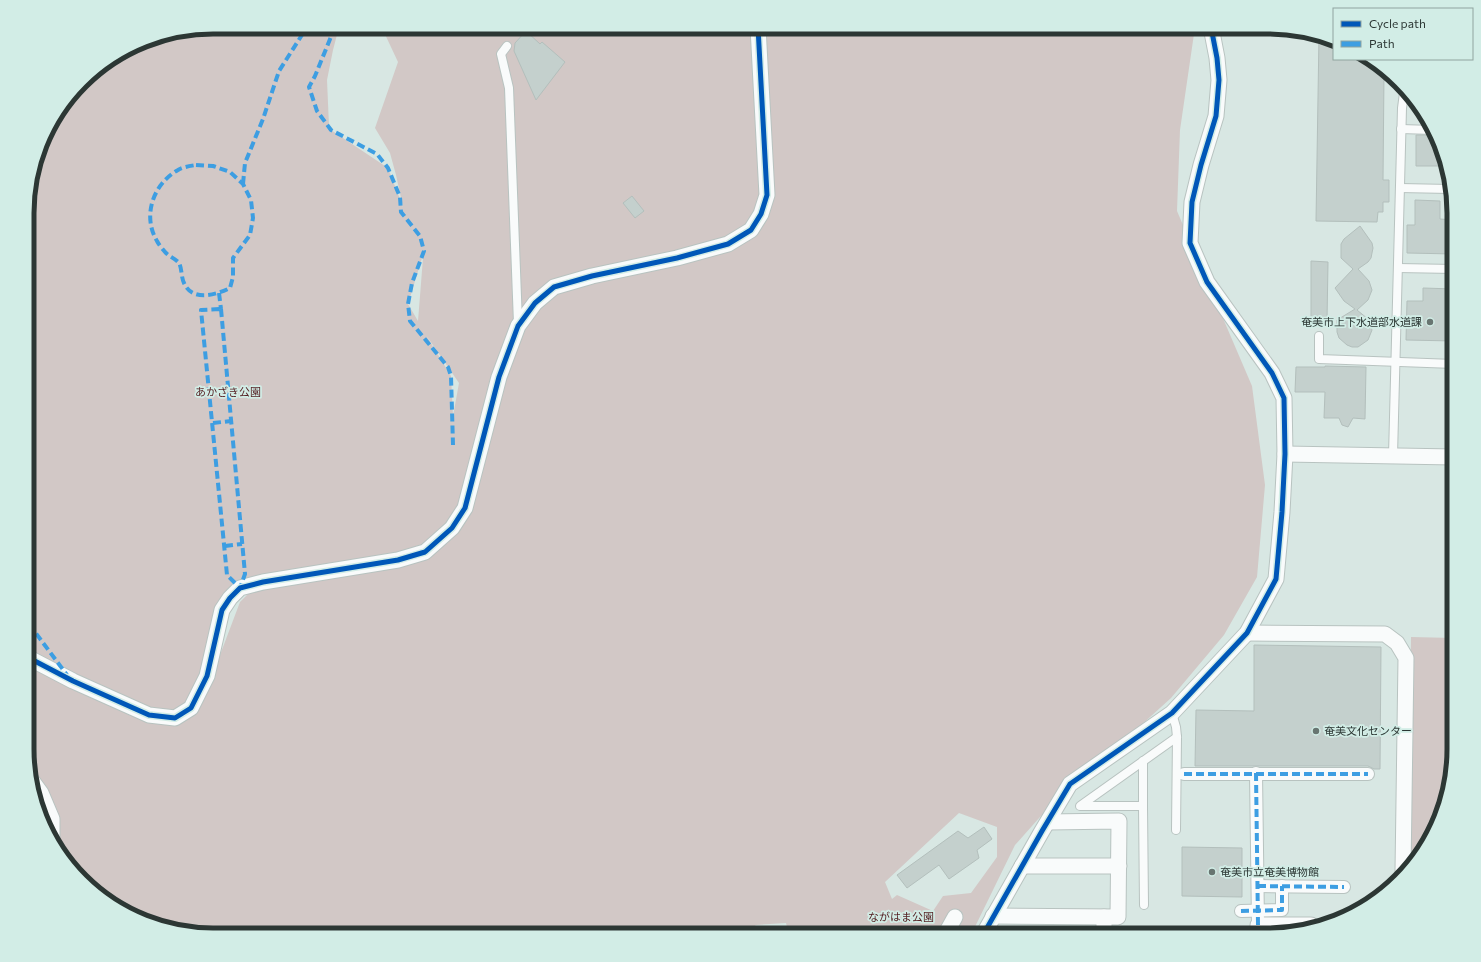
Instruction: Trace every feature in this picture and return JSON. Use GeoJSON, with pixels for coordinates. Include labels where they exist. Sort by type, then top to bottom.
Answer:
{"type":"FeatureCollection","features":[{"type":"Feature","properties":{"kind":"street"},"geometry":{"type":"LineString","coordinates":[[34,660],[73,680],[149,714],[175,718],[191,708],[207,676],[222,610],[230,598],[240,588],[263,582],[398,560],[425,552],[452,528],[465,508],[499,377],[518,326],[535,303],[554,287],[592,276],[677,258],[728,244],[751,230],[761,214],[767,195],[758,34]]}},
{"type":"Feature","properties":{"kind":"street"},"geometry":{"type":"LineString","coordinates":[[987,928],[1070,784],[1172,714],[1247,634],[1276,579],[1285,454],[1284,398],[1272,374],[1207,282],[1190,243],[1192,202],[1201,165],[1216,116],[1219,80],[1212,34]]}},
{"type":"Feature","properties":{"kind":"street"},"geometry":{"type":"LineString","coordinates":[[1285,454],[1447,457]]}},
{"type":"Feature","properties":{"kind":"street"},"geometry":{"type":"LineString","coordinates":[[1247,634],[1385,634],[1397,643],[1406,658],[1403,867]]}},
{"type":"Feature","properties":{"kind":"street"},"geometry":{"type":"LineString","coordinates":[[1256,773],[1258,928]]}},
{"type":"Feature","properties":{"kind":"street"},"geometry":{"type":"LineString","coordinates":[[1184,774],[1368,774]]}},
{"type":"Feature","properties":{"kind":"street"},"geometry":{"type":"LineString","coordinates":[[39,790],[52,819],[52,828]]}},
{"type":"Feature","properties":{"kind":"street"},"geometry":{"type":"LineString","coordinates":[[993,916],[1118,918],[1119,822],[1048,822]]}},
{"type":"Feature","properties":{"kind":"street"},"geometry":{"type":"LineString","coordinates":[[1022,866],[1118,866]]}},
{"type":"Feature","properties":{"kind":"street"},"geometry":{"type":"LineString","coordinates":[[1258,886],[1344,887]]}},
{"type":"Feature","properties":{"kind":"street"},"geometry":{"type":"LineString","coordinates":[[1241,911],[1282,910],[1282,886]]}},
{"type":"Feature","properties":{"kind":"street"},"geometry":{"type":"LineString","coordinates":[[949,928],[955,917]]}},
{"type":"Feature","properties":{"kind":"street"},"geometry":{"type":"LineString","coordinates":[[1104,918],[1104,928]]}},
{"type":"Feature","properties":{"kind":"lane"},"geometry":{"type":"LineString","coordinates":[[507,46],[501,54],[509,88],[518,326]]}},
{"type":"Feature","properties":{"kind":"lane"},"geometry":{"type":"LineString","coordinates":[[1393,456],[1394,361],[1401,130],[1404,96]]}},
{"type":"Feature","properties":{"kind":"lane"},"geometry":{"type":"LineString","coordinates":[[1401,130],[1427,130]]}},
{"type":"Feature","properties":{"kind":"lane"},"geometry":{"type":"LineString","coordinates":[[1400,188],[1445,189]]}},
{"type":"Feature","properties":{"kind":"lane"},"geometry":{"type":"LineString","coordinates":[[1398,268],[1447,269]]}},
{"type":"Feature","properties":{"kind":"lane"},"geometry":{"type":"LineString","coordinates":[[1319,336],[1319,359],[1447,364]]}},
{"type":"Feature","properties":{"kind":"lane"},"geometry":{"type":"LineString","coordinates":[[1172,714],[1177,737],[1176,830]]}},
{"type":"Feature","properties":{"kind":"lane"},"geometry":{"type":"LineString","coordinates":[[1144,806],[1080,806],[1177,737]]}},
{"type":"Feature","properties":{"kind":"lane"},"geometry":{"type":"LineString","coordinates":[[1143,761],[1144,906]]}},
{"type":"Feature","properties":{"kind":"green space"},"geometry":{"type":"Polygon","coordinates":[[[201,34],[337,34],[327,80],[329,126],[331,130],[388,168],[403,207],[390,153],[375,128],[398,62],[385,34],[1194,34],[1180,130],[1177,211],[1252,386],[1265,485],[1257,577],[1224,635],[1171,698],[1040,817],[1015,845],[974,928],[787,928],[786,923],[756,925],[752,928],[201,928],[178,925],[155,919],[123,904],[113,898],[86,876],[64,849],[52,828],[43,807],[37,784],[34,761],[34,201],[37,178],[43,155],[58,123],[64,113],[86,86],[113,64],[134,52],[155,43],[178,37],[201,34]],[[423,258],[408,304],[418,321],[423,258]],[[426,335],[451,376],[453,416],[459,383],[426,335]],[[248,594],[230,598],[211,658],[220,655],[240,602],[248,594]],[[959,813],[885,882],[892,899],[897,895],[933,911],[943,896],[971,893],[997,857],[997,827],[959,813]]]}},
{"type":"Feature","properties":{"kind":"green space"},"geometry":{"type":"Polygon","coordinates":[[[1411,637],[1447,638],[1447,761],[1444,784],[1438,807],[1429,828],[1417,849],[1408,860],[1411,637]]]}},
{"type":"Feature","properties":{"kind":"building"},"geometry":{"type":"Polygon","coordinates":[[[523,34],[529,34],[540,44],[542,42],[565,62],[536,100],[514,51],[515,43],[523,34]]]}},
{"type":"Feature","properties":{"kind":"building"},"geometry":{"type":"Polygon","coordinates":[[[1319,41],[1333,46],[1333,60],[1361,60],[1384,76],[1383,180],[1389,180],[1389,202],[1383,202],[1383,212],[1378,212],[1377,222],[1316,221],[1319,41]]]}},
{"type":"Feature","properties":{"kind":"building"},"geometry":{"type":"Polygon","coordinates":[[[1416,135],[1429,135],[1441,166],[1416,166],[1416,135]]]}},
{"type":"Feature","properties":{"kind":"building"},"geometry":{"type":"Polygon","coordinates":[[[632,196],[644,211],[635,218],[623,203],[632,196]]]}},
{"type":"Feature","properties":{"kind":"building"},"geometry":{"type":"Polygon","coordinates":[[[1415,200],[1440,201],[1440,219],[1447,220],[1447,254],[1407,253],[1407,225],[1415,225],[1415,200]]]}},
{"type":"Feature","properties":{"kind":"building"},"geometry":{"type":"Polygon","coordinates":[[[1360,226],[1372,243],[1373,248],[1371,258],[1358,269],[1369,281],[1372,290],[1368,300],[1357,310],[1368,319],[1372,330],[1368,340],[1358,347],[1352,347],[1347,345],[1339,338],[1337,332],[1337,320],[1355,309],[1344,301],[1335,288],[1353,269],[1341,258],[1341,244],[1344,239],[1360,226]]]}},
{"type":"Feature","properties":{"kind":"building"},"geometry":{"type":"Polygon","coordinates":[[[1311,261],[1328,262],[1327,321],[1311,321],[1311,261]]]}},
{"type":"Feature","properties":{"kind":"building","name":"奄美市上下水道部水道課"},"geometry":{"type":"Polygon","coordinates":[[[1423,288],[1447,289],[1447,341],[1406,340],[1407,301],[1423,301],[1423,288]]]}},
{"type":"Feature","properties":{"kind":"building"},"geometry":{"type":"Polygon","coordinates":[[[1296,367],[1366,367],[1365,419],[1353,418],[1348,427],[1342,425],[1339,418],[1324,418],[1325,392],[1295,392],[1296,367]]]}},
{"type":"Feature","properties":{"kind":"building"},"geometry":{"type":"Polygon","coordinates":[[[1254,645],[1381,647],[1380,769],[1374,769],[1368,766],[1195,766],[1196,710],[1254,711],[1254,645]]]}},
{"type":"Feature","properties":{"kind":"building"},"geometry":{"type":"Polygon","coordinates":[[[984,827],[992,839],[977,850],[979,858],[949,879],[939,865],[907,888],[897,875],[958,831],[968,838],[984,827]]]}},
{"type":"Feature","properties":{"kind":"building","name":"奄美市立奄美博物館"},"geometry":{"type":"Polygon","coordinates":[[[1182,847],[1242,848],[1242,897],[1182,896],[1182,847]]]}},
{"type":"Feature","properties":{"kind":"marked path"},"geometry":{"type":"LineString","coordinates":[[243,184],[245,163],[263,119],[279,71],[303,34]]}},
{"type":"Feature","properties":{"kind":"marked path"},"geometry":{"type":"LineString","coordinates":[[332,34],[309,87],[317,111],[331,130],[377,154],[388,168],[400,197],[401,212],[420,236],[424,251],[412,283],[408,304],[410,321],[448,367],[451,376],[453,445]]}},
{"type":"Feature","properties":{"kind":"marked path"},"geometry":{"type":"LineString","coordinates":[[196,165],[213,166],[230,172],[243,184],[251,200],[253,218],[250,235],[233,258],[233,277],[230,288],[211,295],[198,295],[188,289],[183,281],[179,263],[166,253],[160,246],[150,221],[152,201],[162,183],[178,170],[184,167],[196,165]]}},
{"type":"Feature","properties":{"kind":"marked path"},"geometry":{"type":"LineString","coordinates":[[219,293],[221,309]]}},
{"type":"Feature","properties":{"kind":"marked path"},"geometry":{"type":"LineString","coordinates":[[221,309],[245,574],[240,588],[227,575],[201,310],[221,309]]}},
{"type":"Feature","properties":{"kind":"marked path"},"geometry":{"type":"LineString","coordinates":[[213,423],[231,421]]}},
{"type":"Feature","properties":{"kind":"marked path"},"geometry":{"type":"LineString","coordinates":[[225,546],[242,544]]}},
{"type":"Feature","properties":{"kind":"marked path"},"geometry":{"type":"LineString","coordinates":[[34,631],[67,675]]}},
{"type":"Feature","properties":{"kind":"marked path"},"geometry":{"type":"LineString","coordinates":[[1256,773],[1258,925]]}},
{"type":"Feature","properties":{"kind":"marked path"},"geometry":{"type":"LineString","coordinates":[[1184,774],[1368,774]]}},
{"type":"Feature","properties":{"kind":"marked path"},"geometry":{"type":"LineString","coordinates":[[1258,886],[1344,887]]}},
{"type":"Feature","properties":{"kind":"marked path"},"geometry":{"type":"LineString","coordinates":[[1241,911],[1282,910],[1282,886]]}},
{"type":"Feature","properties":{"kind":"cycle path"},"geometry":{"type":"LineString","coordinates":[[34,661],[73,681],[149,715],[175,718],[191,708],[207,676],[222,610],[230,598],[240,588],[263,582],[398,560],[425,552],[452,528],[465,508],[499,377],[518,326],[535,303],[554,287],[592,276],[677,258],[728,244],[751,230],[761,214],[767,195],[758,34]]}},
{"type":"Feature","properties":{"kind":"cycle path"},"geometry":{"type":"LineString","coordinates":[[987,928],[1070,784],[1172,713],[1247,633],[1276,579],[1285,454],[1284,398],[1272,373],[1207,282],[1190,243],[1192,202],[1201,165],[1216,116],[1219,80],[1212,34]]}},
{"type":"Feature","properties":{"kind":"place","name":"奄美市上下水道部水道課"},"geometry":{"type":"Point","coordinates":[1430,322]}},
{"type":"Feature","properties":{"kind":"place","name":"奄美文化センター"},"geometry":{"type":"Point","coordinates":[1316,731]}},
{"type":"Feature","properties":{"kind":"place","name":"奄美市立奄美博物館"},"geometry":{"type":"Point","coordinates":[1212,872]}},
{"type":"Feature","properties":{"kind":"park label","name":"あかざき公園"},"geometry":{"type":"Point","coordinates":[228,392]}},
{"type":"Feature","properties":{"kind":"park label","name":"ながはま公園"},"geometry":{"type":"Point","coordinates":[901,917]}}]}
